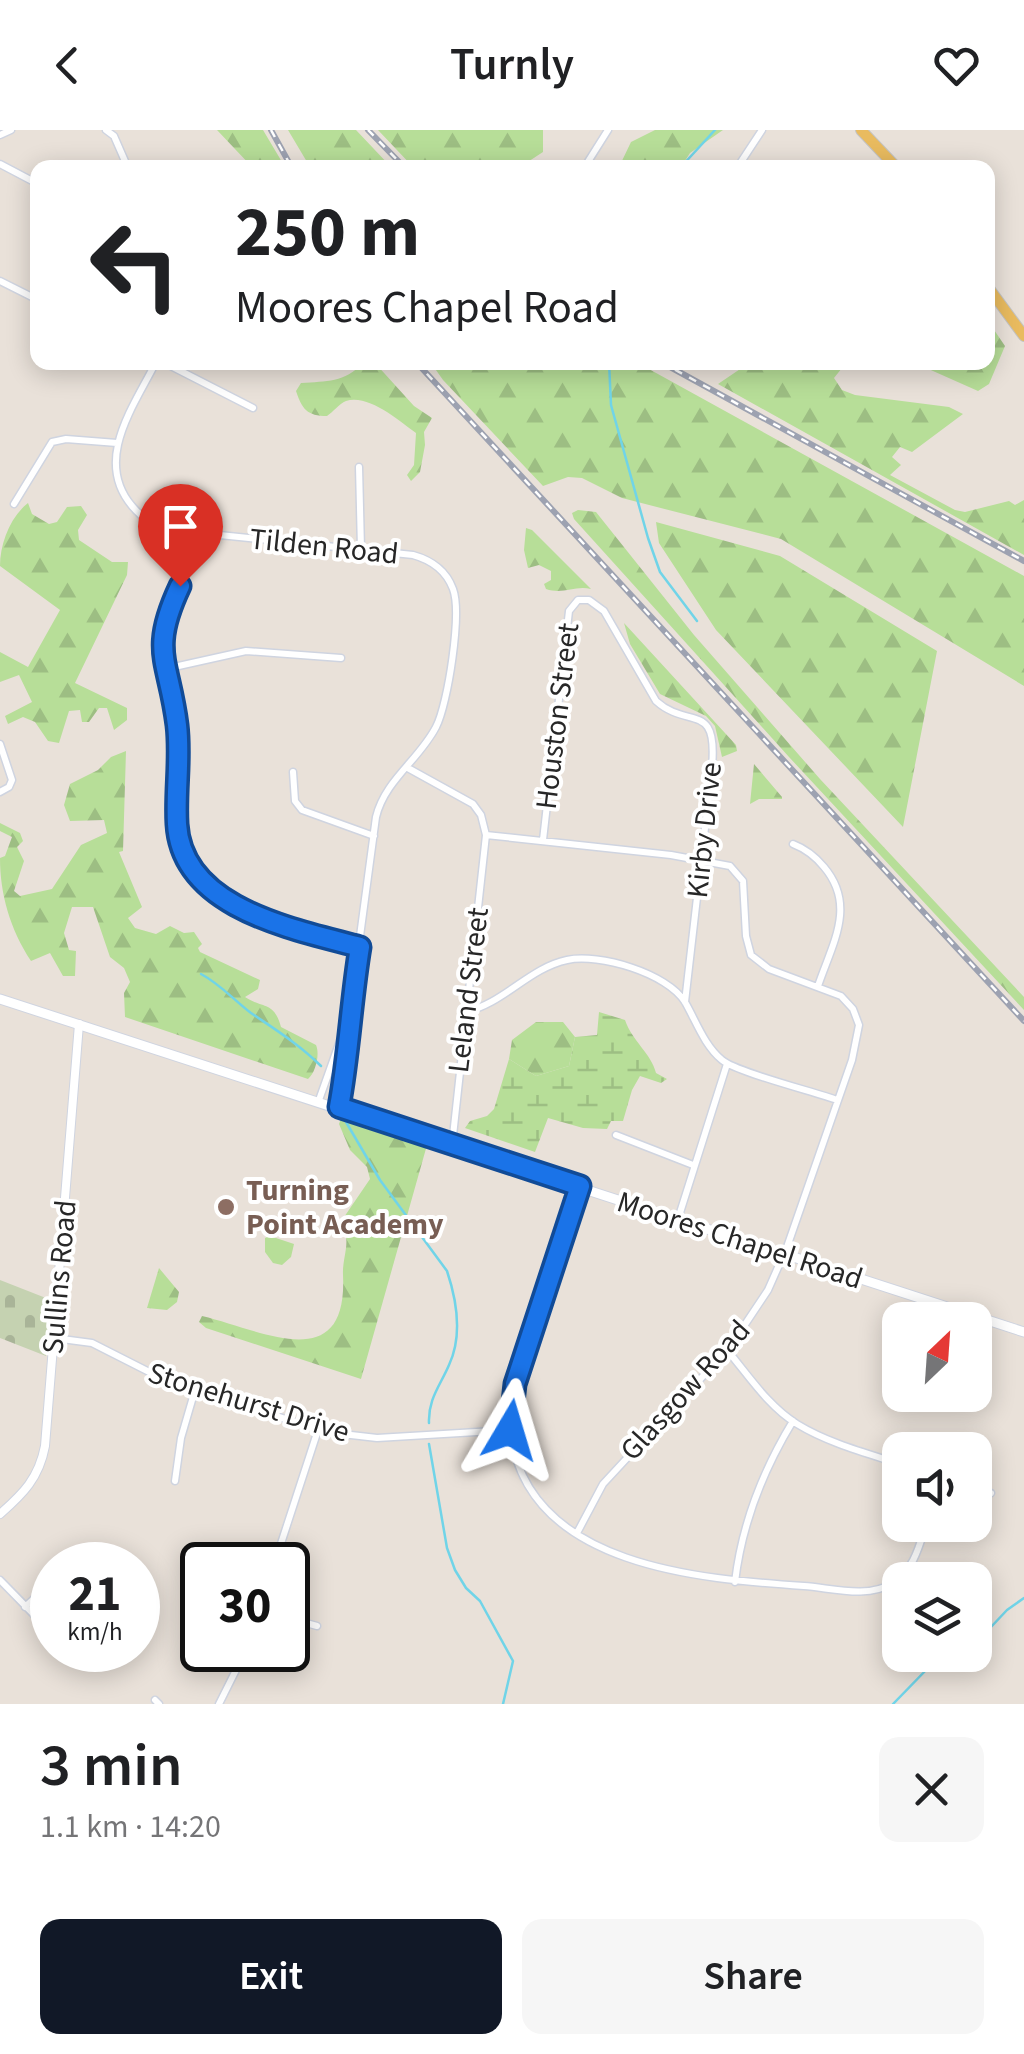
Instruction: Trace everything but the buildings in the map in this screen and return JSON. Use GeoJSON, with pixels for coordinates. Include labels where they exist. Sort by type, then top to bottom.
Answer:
{"type":"FeatureCollection","features":[{"type":"Feature","properties":{"kind":"main road"},"geometry":{"type":"LineString","coordinates":[[861,130],[890,160]]}},
{"type":"Feature","properties":{"kind":"main road"},"geometry":{"type":"LineString","coordinates":[[995,297],[1024,336]]}},
{"type":"Feature","properties":{"kind":"main road","name":"Moores Chapel Road"},"geometry":{"type":"LineString","coordinates":[[0,999],[1024,1332]]}},
{"type":"Feature","properties":{"kind":"street"},"geometry":{"type":"LineString","coordinates":[[0,134],[11,130]]}},
{"type":"Feature","properties":{"kind":"street"},"geometry":{"type":"LineString","coordinates":[[106,130],[114,136],[124,160]]}},
{"type":"Feature","properties":{"kind":"street"},"geometry":{"type":"LineString","coordinates":[[589,160],[608,130]]}},
{"type":"Feature","properties":{"kind":"street"},"geometry":{"type":"LineString","coordinates":[[742,160],[762,130]]}},
{"type":"Feature","properties":{"kind":"street"},"geometry":{"type":"LineString","coordinates":[[0,164],[30,180]]}},
{"type":"Feature","properties":{"kind":"street"},"geometry":{"type":"LineString","coordinates":[[0,281],[30,296]]}},
{"type":"Feature","properties":{"kind":"street"},"geometry":{"type":"LineString","coordinates":[[14,504],[52,442],[117,442],[155,370]]}},
{"type":"Feature","properties":{"kind":"street"},"geometry":{"type":"LineString","coordinates":[[175,370],[253,408]]}},
{"type":"Feature","properties":{"kind":"street","name":"Tilden Road"},"geometry":{"type":"LineString","coordinates":[[117,442],[118,484],[136,510],[163,528],[424,558],[446,576],[456,598],[444,710],[429,740],[381,800],[339,1107]]}},
{"type":"Feature","properties":{"kind":"street"},"geometry":{"type":"LineString","coordinates":[[359,467],[362,549]]}},
{"type":"Feature","properties":{"kind":"street"},"geometry":{"type":"LineString","coordinates":[[197,533],[192,561],[165,620],[162,641],[178,734],[178,830],[195,872],[218,896],[241,909],[360,947]]}},
{"type":"Feature","properties":{"kind":"street","name":"Houston Street"},"geometry":{"type":"LineString","coordinates":[[543,840],[567,619],[570,606],[583,599]]}},
{"type":"Feature","properties":{"kind":"street","name":"Kirby Drive"},"geometry":{"type":"LineString","coordinates":[[583,599],[596,602],[604,611],[656,701],[666,709],[698,718],[710,731],[714,752],[684,1002]]}},
{"type":"Feature","properties":{"kind":"street"},"geometry":{"type":"LineString","coordinates":[[165,669],[246,651],[341,658]]}},
{"type":"Feature","properties":{"kind":"street"},"geometry":{"type":"LineString","coordinates":[[0,744],[12,780],[10,787],[0,792]]}},
{"type":"Feature","properties":{"kind":"street"},"geometry":{"type":"LineString","coordinates":[[406,767],[474,804],[486,835],[723,863],[740,876],[745,892],[747,945],[756,960],[769,969],[818,986],[842,913],[842,898],[836,883],[808,850],[792,844]]}},
{"type":"Feature","properties":{"kind":"street"},"geometry":{"type":"LineString","coordinates":[[293,772],[296,800],[306,813],[374,836]]}},
{"type":"Feature","properties":{"kind":"street","name":"Leland Street"},"geometry":{"type":"LineString","coordinates":[[452,1144],[486,835]]}},
{"type":"Feature","properties":{"kind":"street"},"geometry":{"type":"LineString","coordinates":[[466,1012],[546,967],[579,958],[602,960],[634,968],[658,980],[684,1002],[716,1054],[727,1064],[837,1100]]}},
{"type":"Feature","properties":{"kind":"street","name":"Glasgow Road"},"geometry":{"type":"LineString","coordinates":[[577,1533],[592,1500],[614,1469],[727,1350],[760,1305],[784,1254],[858,1041],[857,1017],[846,1000],[818,986]]}},
{"type":"Feature","properties":{"kind":"street","name":"Tilden Road"},"geometry":{"type":"LineString","coordinates":[[318,1100],[349,1018]]}},
{"type":"Feature","properties":{"kind":"street","name":"Sullins Road"},"geometry":{"type":"LineString","coordinates":[[0,1514],[20,1496],[39,1470],[44,1446],[79,1024]]}},
{"type":"Feature","properties":{"kind":"street"},"geometry":{"type":"LineString","coordinates":[[678,1219],[727,1064]]}},
{"type":"Feature","properties":{"kind":"street"},"geometry":{"type":"LineString","coordinates":[[616,1135],[693,1165]]}},
{"type":"Feature","properties":{"kind":"street"},"geometry":{"type":"LineString","coordinates":[[580,1186],[515,1384],[510,1430],[516,1458],[528,1485],[550,1512],[577,1533],[652,1566],[735,1582],[874,1590],[891,1584],[906,1572],[920,1542]]}},
{"type":"Feature","properties":{"kind":"street","name":"Stonehurst Drive"},"geometry":{"type":"LineString","coordinates":[[54,1338],[92,1343],[150,1373],[318,1430],[377,1438],[510,1430]]}},
{"type":"Feature","properties":{"kind":"street"},"geometry":{"type":"LineString","coordinates":[[727,1350],[765,1396],[794,1421],[831,1441],[882,1458]]}},
{"type":"Feature","properties":{"kind":"street"},"geometry":{"type":"LineString","coordinates":[[175,1480],[181,1438],[195,1390]]}},
{"type":"Feature","properties":{"kind":"street"},"geometry":{"type":"LineString","coordinates":[[735,1582],[738,1552],[754,1496],[794,1421]]}},
{"type":"Feature","properties":{"kind":"street"},"geometry":{"type":"LineString","coordinates":[[281,1542],[318,1430]]}},
{"type":"Feature","properties":{"kind":"street"},"geometry":{"type":"LineString","coordinates":[[0,1580],[30,1612]]}},
{"type":"Feature","properties":{"kind":"street"},"geometry":{"type":"LineString","coordinates":[[25,1607],[30,1602]]}},
{"type":"Feature","properties":{"kind":"street"},"geometry":{"type":"LineString","coordinates":[[310,1624],[317,1626]]}},
{"type":"Feature","properties":{"kind":"street"},"geometry":{"type":"LineString","coordinates":[[219,1704],[235,1672]]}},
{"type":"Feature","properties":{"kind":"green space"},"geometry":{"type":"Polygon","coordinates":[[[217,130],[263,130],[281,160],[245,160],[217,130]]]}},
{"type":"Feature","properties":{"kind":"green space"},"geometry":{"type":"Polygon","coordinates":[[[288,130],[356,130],[384,160],[306,160],[288,130]]]}},
{"type":"Feature","properties":{"kind":"green space"},"geometry":{"type":"Polygon","coordinates":[[[378,130],[543,130],[543,152],[531,160],[406,160],[378,130]]]}},
{"type":"Feature","properties":{"kind":"green space"},"geometry":{"type":"Polygon","coordinates":[[[655,130],[723,130],[686,160],[622,160],[631,142],[655,130]]]}},
{"type":"Feature","properties":{"kind":"green space"},"geometry":{"type":"Polygon","coordinates":[[[995,331],[1005,346],[995,370],[995,331]]]}},
{"type":"Feature","properties":{"kind":"green space"},"geometry":{"type":"Polygon","coordinates":[[[356,370],[381,370],[414,406],[432,418],[424,432],[420,472],[411,481],[407,475],[414,465],[416,433],[383,410],[355,400],[346,401],[327,416],[315,415],[303,407],[296,391],[301,383],[342,378],[356,370]]]}},
{"type":"Feature","properties":{"kind":"green space"},"geometry":{"type":"Polygon","coordinates":[[[436,370],[651,370],[1024,576],[1024,686],[781,539],[622,498],[582,478],[568,477],[543,486],[436,370]]]}},
{"type":"Feature","properties":{"kind":"green space"},"geometry":{"type":"Polygon","coordinates":[[[739,370],[840,370],[834,378],[842,390],[855,395],[949,407],[963,414],[912,452],[900,447],[892,457],[901,465],[890,475],[965,512],[1009,501],[1015,505],[1024,500],[1024,555],[718,384],[739,370]]]}},
{"type":"Feature","properties":{"kind":"green space"},"geometry":{"type":"Polygon","coordinates":[[[931,370],[995,370],[989,384],[978,391],[931,370]]]}},
{"type":"Feature","properties":{"kind":"green space"},"geometry":{"type":"Polygon","coordinates":[[[28,503],[32,514],[49,524],[57,522],[67,507],[81,506],[87,515],[78,530],[79,540],[112,562],[128,562],[127,575],[75,683],[127,708],[127,720],[114,730],[107,708],[99,708],[89,722],[82,722],[80,710],[69,711],[59,743],[48,741],[35,722],[23,717],[8,724],[5,716],[32,702],[19,675],[0,682],[0,652],[28,667],[60,610],[0,566],[7,532],[28,503]]]}},
{"type":"Feature","properties":{"kind":"green space"},"geometry":{"type":"Polygon","coordinates":[[[596,512],[694,635],[820,779],[1024,997],[1024,1010],[574,519],[572,513],[596,512]]]}},
{"type":"Feature","properties":{"kind":"green space"},"geometry":{"type":"Polygon","coordinates":[[[656,522],[780,556],[937,651],[903,827],[716,630],[659,543],[656,522]]]}},
{"type":"Feature","properties":{"kind":"green space"},"geometry":{"type":"Polygon","coordinates":[[[526,528],[591,589],[546,589],[544,584],[551,580],[551,571],[539,565],[528,568],[524,550],[526,528]]]}},
{"type":"Feature","properties":{"kind":"green space"},"geometry":{"type":"Polygon","coordinates":[[[624,623],[736,745],[737,751],[722,757],[715,726],[706,716],[660,694],[630,644],[624,623]]]}},
{"type":"Feature","properties":{"kind":"green space"},"geometry":{"type":"Polygon","coordinates":[[[126,751],[123,851],[119,852],[142,907],[128,918],[135,928],[156,934],[170,926],[184,933],[194,932],[202,944],[200,952],[260,980],[258,989],[245,997],[271,1009],[281,1027],[316,1045],[316,1063],[308,1079],[125,1017],[124,993],[130,982],[124,968],[110,957],[93,907],[72,907],[64,933],[69,950],[76,951],[75,976],[63,976],[50,953],[31,961],[24,949],[4,898],[0,858],[5,856],[12,837],[0,831],[0,823],[20,833],[23,841],[17,847],[24,861],[14,891],[20,896],[52,889],[81,845],[107,833],[104,820],[70,821],[64,805],[70,784],[126,751]]]}},
{"type":"Feature","properties":{"kind":"green space"},"geometry":{"type":"Polygon","coordinates":[[[754,764],[782,799],[759,799],[750,804],[754,764]]]}},
{"type":"Feature","properties":{"kind":"green space"},"geometry":{"type":"Polygon","coordinates":[[[599,1012],[625,1020],[656,1073],[667,1079],[661,1083],[640,1076],[623,1121],[611,1121],[607,1129],[583,1128],[548,1118],[535,1152],[465,1128],[470,1121],[487,1116],[494,1109],[509,1059],[536,1076],[569,1066],[575,1037],[597,1035],[599,1012]]]}},
{"type":"Feature","properties":{"kind":"green space"},"geometry":{"type":"Polygon","coordinates":[[[536,1022],[563,1022],[575,1037],[569,1066],[536,1076],[509,1059],[512,1040],[536,1022]]]}},
{"type":"Feature","properties":{"kind":"green space"},"geometry":{"type":"Polygon","coordinates":[[[341,1118],[427,1145],[361,1379],[206,1328],[199,1322],[202,1316],[296,1339],[316,1337],[331,1327],[341,1307],[346,1235],[340,1223],[370,1179],[367,1167],[350,1150],[339,1124],[341,1118]]]}},
{"type":"Feature","properties":{"kind":"green space"},"geometry":{"type":"Polygon","coordinates":[[[265,1238],[294,1244],[291,1257],[282,1265],[273,1263],[265,1252],[265,1238]]]}},
{"type":"Feature","properties":{"kind":"green space"},"geometry":{"type":"Polygon","coordinates":[[[159,1268],[179,1292],[177,1302],[167,1310],[147,1308],[159,1268]]]}},
{"type":"Feature","properties":{"kind":"green space"},"geometry":{"type":"Polygon","coordinates":[[[0,1280],[51,1300],[46,1356],[0,1338],[0,1280]]]}},
{"type":"Feature","properties":{"kind":"waterway"},"geometry":{"type":"LineString","coordinates":[[687,160],[715,130]]}},
{"type":"Feature","properties":{"kind":"waterway"},"geometry":{"type":"LineString","coordinates":[[609,370],[611,405],[648,538],[660,572],[697,621]]}},
{"type":"Feature","properties":{"kind":"waterway"},"geometry":{"type":"LineString","coordinates":[[201,974],[321,1066]]}},
{"type":"Feature","properties":{"kind":"waterway"},"geometry":{"type":"LineString","coordinates":[[346,1122],[380,1180],[447,1271],[451,1282],[456,1342],[433,1400],[429,1423]]}},
{"type":"Feature","properties":{"kind":"waterway"},"geometry":{"type":"LineString","coordinates":[[429,1444],[447,1548],[455,1570],[480,1601],[513,1661],[503,1704]]}},
{"type":"Feature","properties":{"kind":"waterway"},"geometry":{"type":"LineString","coordinates":[[992,1626],[1024,1598]]}},
{"type":"Feature","properties":{"kind":"waterway"},"geometry":{"type":"LineString","coordinates":[[893,1704],[924,1672]]}},
{"type":"Feature","properties":{"kind":"railway"},"geometry":{"type":"LineString","coordinates":[[271,130],[288,160]]}},
{"type":"Feature","properties":{"kind":"railway"},"geometry":{"type":"LineString","coordinates":[[368,130],[397,160]]}},
{"type":"Feature","properties":{"kind":"railway"},"geometry":{"type":"LineString","coordinates":[[423,370],[1024,1021]]}},
{"type":"Feature","properties":{"kind":"railway"},"geometry":{"type":"LineString","coordinates":[[676,370],[1024,561]]}},
{"type":"Feature","properties":{"kind":"place","name":"Turning Point Academy"},"geometry":{"type":"Point","coordinates":[226,1207]}},
{"type":"Feature","properties":{"kind":"route"},"geometry":{"type":"LineString","coordinates":[[180,586],[165,620],[162,641],[178,734],[180,842],[195,872],[229,904],[360,947],[339,1107],[580,1186],[515,1384],[510,1430]]}}]}
